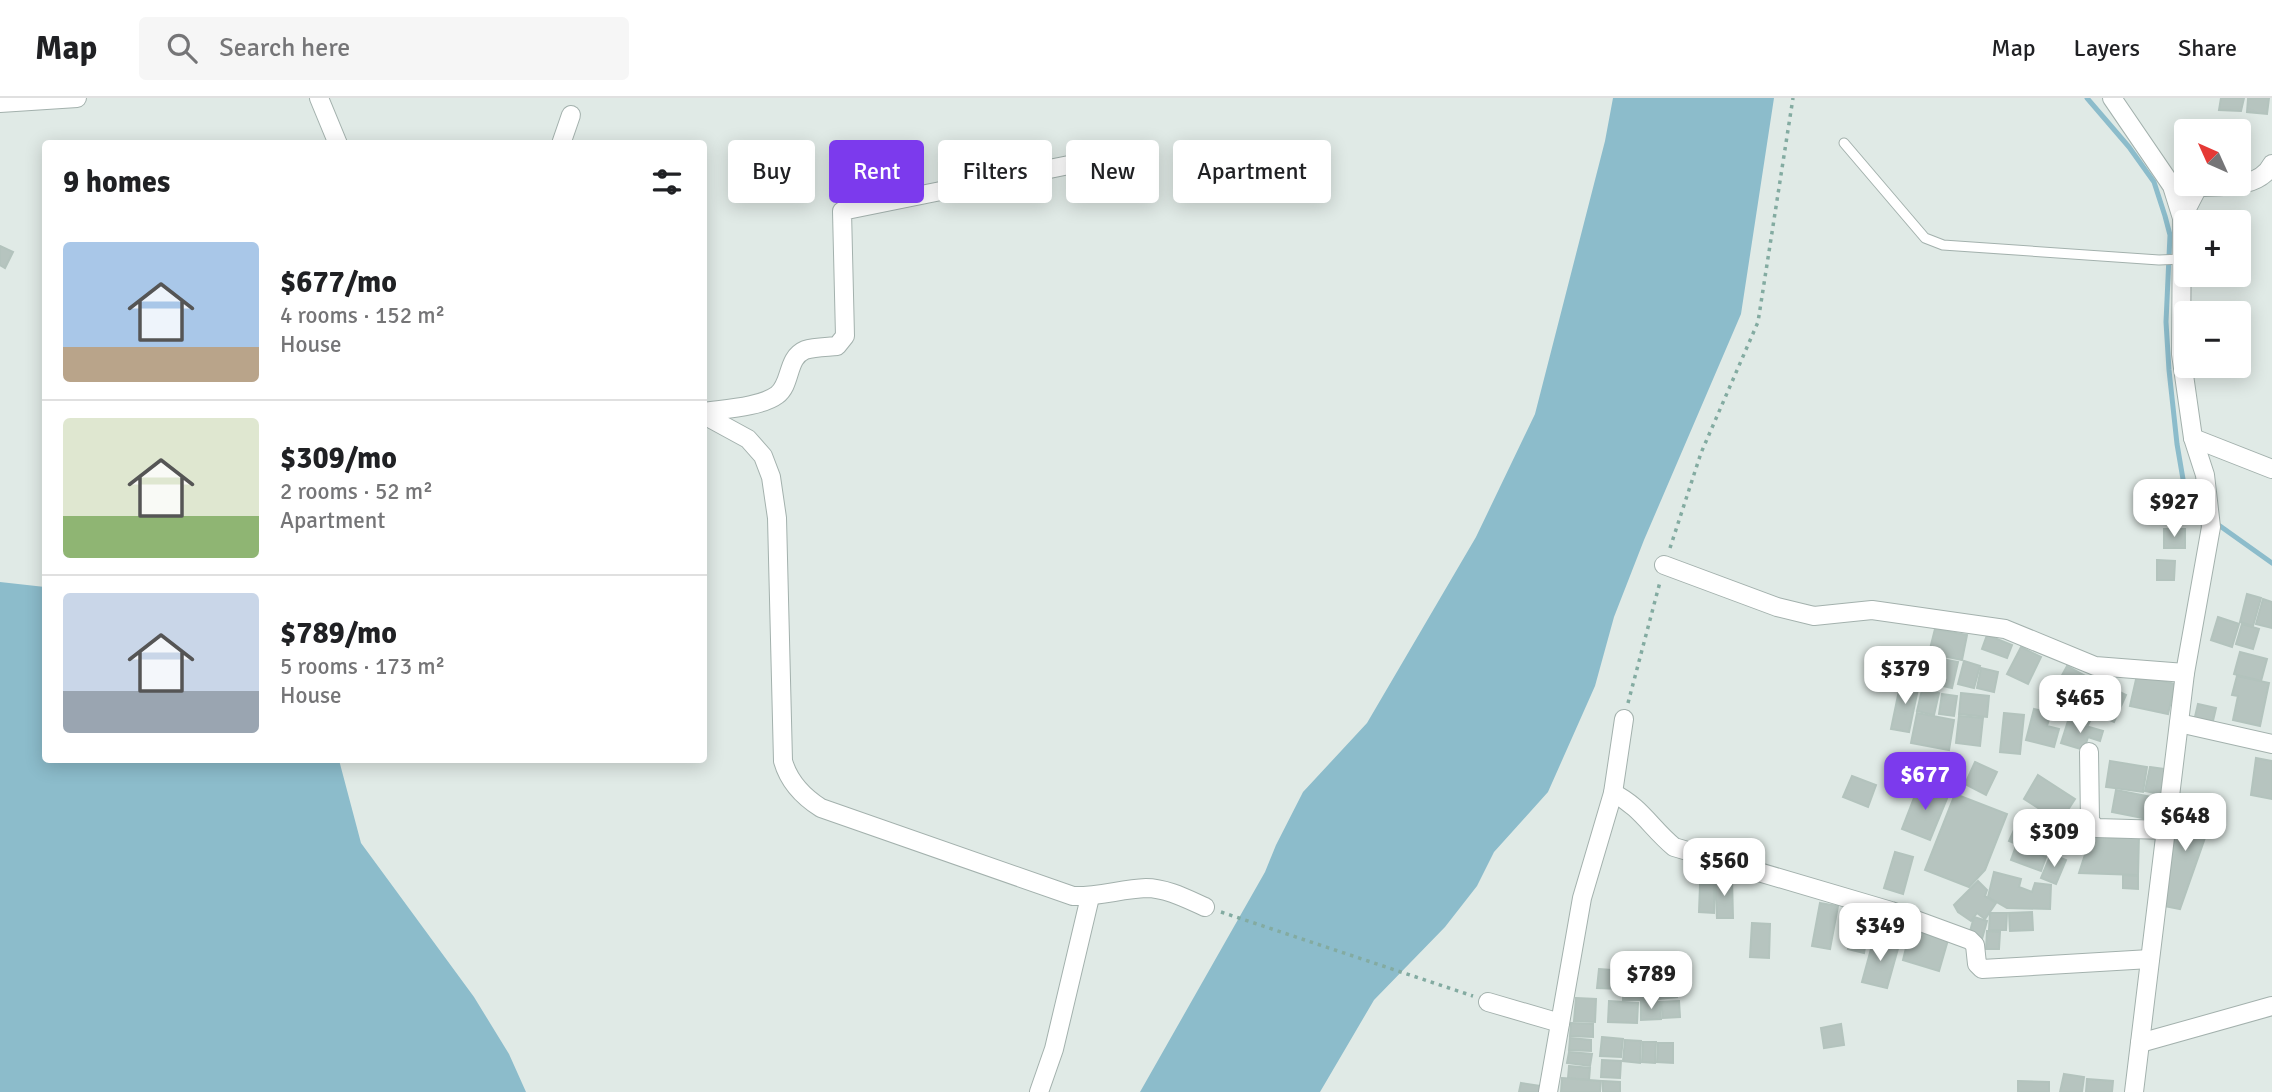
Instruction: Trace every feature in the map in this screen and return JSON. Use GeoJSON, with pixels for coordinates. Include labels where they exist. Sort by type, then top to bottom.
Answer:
{"type":"FeatureCollection","features":[{"type":"Feature","properties":{"kind":"street"},"geometry":{"type":"LineString","coordinates":[[0,103],[77,98]]}},
{"type":"Feature","properties":{"kind":"street"},"geometry":{"type":"LineString","coordinates":[[319,98],[336,140]]}},
{"type":"Feature","properties":{"kind":"street"},"geometry":{"type":"LineString","coordinates":[[2112,98],[2172,186],[2180,210]]}},
{"type":"Feature","properties":{"kind":"street"},"geometry":{"type":"LineString","coordinates":[[562,140],[571,115]]}},
{"type":"Feature","properties":{"kind":"street"},"geometry":{"type":"LineString","coordinates":[[2186,210],[2197,187],[2235,185],[2261,178],[2272,164]]}},
{"type":"Feature","properties":{"kind":"street"},"geometry":{"type":"LineString","coordinates":[[707,413],[757,403],[778,395],[794,359],[805,350],[838,346],[845,336],[842,211],[1066,166]]}},
{"type":"Feature","properties":{"kind":"street"},"geometry":{"type":"LineString","coordinates":[[2134,1092],[2185,673],[2211,527],[2205,475],[2193,438],[2181,354],[2178,287]]}},
{"type":"Feature","properties":{"kind":"street"},"geometry":{"type":"LineString","coordinates":[[707,416],[748,439],[763,456],[771,477],[777,518],[783,761],[786,773],[806,798],[821,807],[1073,896],[1090,897],[1148,888],[1169,892],[1205,906]]}},
{"type":"Feature","properties":{"kind":"street"},"geometry":{"type":"LineString","coordinates":[[2193,438],[2272,469]]}},
{"type":"Feature","properties":{"kind":"street"},"geometry":{"type":"LineString","coordinates":[[1664,565],[1777,607],[1814,616],[1872,610],[2005,629],[2095,666],[2185,673]]}},
{"type":"Feature","properties":{"kind":"street"},"geometry":{"type":"LineString","coordinates":[[1548,1092],[1582,898],[1613,793],[1624,719]]}},
{"type":"Feature","properties":{"kind":"street"},"geometry":{"type":"LineString","coordinates":[[2179,723],[2272,744]]}},
{"type":"Feature","properties":{"kind":"street"},"geometry":{"type":"LineString","coordinates":[[2089,752],[2090,821],[2096,828],[2166,830]]}},
{"type":"Feature","properties":{"kind":"street"},"geometry":{"type":"LineString","coordinates":[[1613,793],[1629,801],[1644,814],[1658,834],[1674,847],[1891,911],[1970,940],[1975,945],[1977,964],[1982,969],[2150,959]]}},
{"type":"Feature","properties":{"kind":"street"},"geometry":{"type":"LineString","coordinates":[[1039,1092],[1054,1049],[1090,897]]}},
{"type":"Feature","properties":{"kind":"street"},"geometry":{"type":"LineString","coordinates":[[1488,1002],[1560,1023]]}},
{"type":"Feature","properties":{"kind":"street"},"geometry":{"type":"LineString","coordinates":[[2140,1043],[2272,1006]]}},
{"type":"Feature","properties":{"kind":"lane"},"geometry":{"type":"LineString","coordinates":[[1844,143],[1925,238],[1943,245],[2174,259]]}},
{"type":"Feature","properties":{"kind":"path"},"geometry":{"type":"LineString","coordinates":[[1624,719],[1664,565],[1701,453],[1758,322],[1793,98]]}},
{"type":"Feature","properties":{"kind":"path"},"geometry":{"type":"LineString","coordinates":[[1205,906],[1488,1002]]}},
{"type":"Feature","properties":{"kind":"water"},"geometry":{"type":"Polygon","coordinates":[[[1613,98],[1774,98],[1741,314],[1644,540],[1614,617],[1595,686],[1548,792],[1494,852],[1477,886],[1445,927],[1374,1000],[1320,1092],[1140,1092],[1265,872],[1303,792],[1367,723],[1476,537],[1535,414],[1605,141],[1613,98]]]}},
{"type":"Feature","properties":{"kind":"water"},"geometry":{"type":"Polygon","coordinates":[[[0,582],[42,587],[42,763],[340,763],[361,843],[474,997],[509,1054],[526,1092],[0,1092],[0,582]]]}},
{"type":"Feature","properties":{"kind":"building"},"geometry":{"type":"Polygon","coordinates":[[[2221,98],[2244,98],[2241,111],[2219,110],[2221,98]]]}},
{"type":"Feature","properties":{"kind":"building"},"geometry":{"type":"Polygon","coordinates":[[[2269,98],[2267,114],[2247,112],[2248,99],[2269,98]]]}},
{"type":"Feature","properties":{"kind":"building"},"geometry":{"type":"Polygon","coordinates":[[[0,246],[13,252],[5,268],[0,265],[0,246]]]}},
{"type":"Feature","properties":{"kind":"building"},"geometry":{"type":"Polygon","coordinates":[[[2164,529],[2185,529],[2185,548],[2164,548],[2164,529]]]}},
{"type":"Feature","properties":{"kind":"building"},"geometry":{"type":"Polygon","coordinates":[[[2157,560],[2175,561],[2174,580],[2157,580],[2157,560]]]}},
{"type":"Feature","properties":{"kind":"building"},"geometry":{"type":"Polygon","coordinates":[[[2247,594],[2261,598],[2253,626],[2240,622],[2247,594]]]}},
{"type":"Feature","properties":{"kind":"building"},"geometry":{"type":"Polygon","coordinates":[[[2263,599],[2272,602],[2272,628],[2256,624],[2263,599]]]}},
{"type":"Feature","properties":{"kind":"building"},"geometry":{"type":"Polygon","coordinates":[[[2218,617],[2239,624],[2232,647],[2211,640],[2218,617]]]}},
{"type":"Feature","properties":{"kind":"building"},"geometry":{"type":"Polygon","coordinates":[[[2242,624],[2259,629],[2253,649],[2236,644],[2242,624]]]}},
{"type":"Feature","properties":{"kind":"building"},"geometry":{"type":"Polygon","coordinates":[[[1935,629],[1967,635],[1962,660],[1929,653],[1935,629]]]}},
{"type":"Feature","properties":{"kind":"building"},"geometry":{"type":"Polygon","coordinates":[[[1987,635],[2012,645],[2007,658],[1982,649],[1987,635]]]}},
{"type":"Feature","properties":{"kind":"building"},"geometry":{"type":"Polygon","coordinates":[[[2021,647],[2041,657],[2028,684],[2007,674],[2021,647]]]}},
{"type":"Feature","properties":{"kind":"building"},"geometry":{"type":"Polygon","coordinates":[[[2240,652],[2267,659],[2261,681],[2234,674],[2240,652]]]}},
{"type":"Feature","properties":{"kind":"building"},"geometry":{"type":"Polygon","coordinates":[[[1926,656],[1958,662],[1952,688],[1921,681],[1926,656]]]}},
{"type":"Feature","properties":{"kind":"building"},"geometry":{"type":"Polygon","coordinates":[[[1964,661],[1980,666],[1974,688],[1958,684],[1964,661]]]}},
{"type":"Feature","properties":{"kind":"building"},"geometry":{"type":"Polygon","coordinates":[[[2067,666],[2087,677],[2070,710],[2049,699],[2067,666]]]}},
{"type":"Feature","properties":{"kind":"building"},"geometry":{"type":"Polygon","coordinates":[[[1981,668],[1998,672],[1994,692],[1977,688],[1981,668]]]}},
{"type":"Feature","properties":{"kind":"building"},"geometry":{"type":"Polygon","coordinates":[[[2137,675],[2175,684],[2168,714],[2130,706],[2137,675]]]}},
{"type":"Feature","properties":{"kind":"building"},"geometry":{"type":"Polygon","coordinates":[[[2237,676],[2269,683],[2260,726],[2233,720],[2238,696],[2232,695],[2237,676]]]}},
{"type":"Feature","properties":{"kind":"building"},"geometry":{"type":"Polygon","coordinates":[[[2090,678],[2126,695],[2114,722],[2094,713],[2088,725],[2072,717],[2090,678]]]}},
{"type":"Feature","properties":{"kind":"building"},"geometry":{"type":"Polygon","coordinates":[[[1901,681],[1919,684],[1909,732],[1891,729],[1901,681]]]}},
{"type":"Feature","properties":{"kind":"building"},"geometry":{"type":"Polygon","coordinates":[[[1922,690],[1939,693],[1934,715],[1917,711],[1922,690]]]}},
{"type":"Feature","properties":{"kind":"building"},"geometry":{"type":"Polygon","coordinates":[[[1961,693],[1989,696],[1987,717],[1959,714],[1961,693]]]}},
{"type":"Feature","properties":{"kind":"building"},"geometry":{"type":"Polygon","coordinates":[[[1942,694],[1957,696],[1954,716],[1939,714],[1942,694]]]}},
{"type":"Feature","properties":{"kind":"building"},"geometry":{"type":"Polygon","coordinates":[[[2198,704],[2216,708],[2212,725],[2194,721],[2198,704]]]}},
{"type":"Feature","properties":{"kind":"building"},"geometry":{"type":"Polygon","coordinates":[[[2034,709],[2051,713],[2047,726],[2059,729],[2054,747],[2026,740],[2034,709]]]}},
{"type":"Feature","properties":{"kind":"building"},"geometry":{"type":"Polygon","coordinates":[[[1917,713],[1954,720],[1949,750],[1911,743],[1917,713]]]}},
{"type":"Feature","properties":{"kind":"building"},"geometry":{"type":"Polygon","coordinates":[[[2004,713],[2024,715],[2020,754],[2000,752],[2004,713]]]}},
{"type":"Feature","properties":{"kind":"building"},"geometry":{"type":"Polygon","coordinates":[[[1959,716],[1983,718],[1980,746],[1956,743],[1959,716]]]}},
{"type":"Feature","properties":{"kind":"building"},"geometry":{"type":"Polygon","coordinates":[[[2068,721],[2103,731],[2100,741],[2088,737],[2084,750],[2061,743],[2068,721]]]}},
{"type":"Feature","properties":{"kind":"building"},"geometry":{"type":"Polygon","coordinates":[[[2256,758],[2272,761],[2272,799],[2251,795],[2256,758]]]}},
{"type":"Feature","properties":{"kind":"building"},"geometry":{"type":"Polygon","coordinates":[[[2110,761],[2147,767],[2143,792],[2106,787],[2110,761]]]}},
{"type":"Feature","properties":{"kind":"building"},"geometry":{"type":"Polygon","coordinates":[[[1975,762],[1997,772],[1986,795],[1965,784],[1975,762]]]}},
{"type":"Feature","properties":{"kind":"building"},"geometry":{"type":"Polygon","coordinates":[[[2150,767],[2165,769],[2160,794],[2145,791],[2150,767]]]}},
{"type":"Feature","properties":{"kind":"building"},"geometry":{"type":"Polygon","coordinates":[[[2038,775],[2075,799],[2060,822],[2024,799],[2038,775]]]}},
{"type":"Feature","properties":{"kind":"building"},"geometry":{"type":"Polygon","coordinates":[[[1852,776],[1876,785],[1868,807],[1843,797],[1852,776]]]}},
{"type":"Feature","properties":{"kind":"building"},"geometry":{"type":"Polygon","coordinates":[[[1919,785],[1948,796],[1930,840],[1902,829],[1919,785]]]}},
{"type":"Feature","properties":{"kind":"building"},"geometry":{"type":"Polygon","coordinates":[[[2116,790],[2157,798],[2153,820],[2112,812],[2116,790]]]}},
{"type":"Feature","properties":{"kind":"building"},"geometry":{"type":"Polygon","coordinates":[[[1955,794],[2007,814],[1985,870],[1969,887],[1925,870],[1955,794]]]}},
{"type":"Feature","properties":{"kind":"building"},"geometry":{"type":"Polygon","coordinates":[[[2179,806],[2213,815],[2180,909],[2164,906],[2179,806]]]}},
{"type":"Feature","properties":{"kind":"building"},"geometry":{"type":"Polygon","coordinates":[[[2019,819],[2038,828],[2028,849],[2009,841],[2019,819]]]}},
{"type":"Feature","properties":{"kind":"building"},"geometry":{"type":"Polygon","coordinates":[[[2092,833],[2139,835],[2138,875],[2079,873],[2092,833]]]}},
{"type":"Feature","properties":{"kind":"building"},"geometry":{"type":"Polygon","coordinates":[[[2016,846],[2046,857],[2041,871],[2011,860],[2016,846]]]}},
{"type":"Feature","properties":{"kind":"building"},"geometry":{"type":"Polygon","coordinates":[[[1895,852],[1913,857],[1903,894],[1884,888],[1895,852]]]}},
{"type":"Feature","properties":{"kind":"building"},"geometry":{"type":"Polygon","coordinates":[[[2051,854],[2066,860],[2056,884],[2041,878],[2051,854]]]}},
{"type":"Feature","properties":{"kind":"building"},"geometry":{"type":"Polygon","coordinates":[[[1994,872],[2021,879],[2019,887],[2032,892],[2035,883],[2051,885],[2050,909],[2007,908],[1988,897],[1994,872]]]}},
{"type":"Feature","properties":{"kind":"building"},"geometry":{"type":"Polygon","coordinates":[[[2123,875],[2138,876],[2138,889],[2123,888],[2123,875]]]}},
{"type":"Feature","properties":{"kind":"building"},"geometry":{"type":"Polygon","coordinates":[[[1732,878],[1733,918],[1717,918],[1715,879],[1732,878]]]}},
{"type":"Feature","properties":{"kind":"building"},"geometry":{"type":"Polygon","coordinates":[[[1978,881],[1987,890],[1985,896],[1996,903],[1985,919],[1977,913],[1971,921],[1958,912],[1954,905],[1978,881]]]}},
{"type":"Feature","properties":{"kind":"building"},"geometry":{"type":"Polygon","coordinates":[[[1700,885],[1714,885],[1714,913],[1699,912],[1700,885]]]}},
{"type":"Feature","properties":{"kind":"building"},"geometry":{"type":"Polygon","coordinates":[[[1820,903],[1838,906],[1830,949],[1812,946],[1820,903]]]}},
{"type":"Feature","properties":{"kind":"building"},"geometry":{"type":"Polygon","coordinates":[[[2032,912],[2033,930],[2010,931],[2009,913],[2032,912]]]}},
{"type":"Feature","properties":{"kind":"building"},"geometry":{"type":"Polygon","coordinates":[[[1990,913],[2007,913],[2006,930],[1989,930],[1990,913]]]}},
{"type":"Feature","properties":{"kind":"building"},"geometry":{"type":"Polygon","coordinates":[[[1974,917],[1987,921],[1982,939],[1969,935],[1974,917]]]}},
{"type":"Feature","properties":{"kind":"building"},"geometry":{"type":"Polygon","coordinates":[[[1752,923],[1770,924],[1769,958],[1750,957],[1752,923]]]}},
{"type":"Feature","properties":{"kind":"building"},"geometry":{"type":"Polygon","coordinates":[[[1854,923],[1869,926],[1864,953],[1848,949],[1854,923]]]}},
{"type":"Feature","properties":{"kind":"building"},"geometry":{"type":"Polygon","coordinates":[[[1907,928],[1948,940],[1939,971],[1903,960],[1906,948],[1901,947],[1907,928]]]}},
{"type":"Feature","properties":{"kind":"building"},"geometry":{"type":"Polygon","coordinates":[[[1987,931],[2000,932],[1999,949],[1986,949],[1987,931]]]}},
{"type":"Feature","properties":{"kind":"building"},"geometry":{"type":"Polygon","coordinates":[[[1874,938],[1899,945],[1887,988],[1862,982],[1874,938]]]}},
{"type":"Feature","properties":{"kind":"building"},"geometry":{"type":"Polygon","coordinates":[[[1672,954],[1675,979],[1636,983],[1633,959],[1672,954]]]}},
{"type":"Feature","properties":{"kind":"building"},"geometry":{"type":"Polygon","coordinates":[[[1599,969],[1623,971],[1621,989],[1597,988],[1599,969]]]}},
{"type":"Feature","properties":{"kind":"building"},"geometry":{"type":"Polygon","coordinates":[[[1633,970],[1635,985],[1655,982],[1657,1000],[1623,1000],[1624,972],[1633,970]]]}},
{"type":"Feature","properties":{"kind":"building"},"geometry":{"type":"Polygon","coordinates":[[[1675,982],[1677,997],[1659,999],[1657,984],[1675,982]]]}},
{"type":"Feature","properties":{"kind":"building"},"geometry":{"type":"Polygon","coordinates":[[[1576,998],[1596,999],[1595,1022],[1574,1021],[1576,998]]]}},
{"type":"Feature","properties":{"kind":"building"},"geometry":{"type":"Polygon","coordinates":[[[1609,1001],[1638,1003],[1637,1023],[1608,1022],[1609,1001]]]}},
{"type":"Feature","properties":{"kind":"building"},"geometry":{"type":"Polygon","coordinates":[[[1679,1001],[1680,1017],[1663,1018],[1661,1002],[1679,1001]]]}},
{"type":"Feature","properties":{"kind":"building"},"geometry":{"type":"Polygon","coordinates":[[[1641,1002],[1660,1002],[1661,1019],[1641,1020],[1641,1002]]]}},
{"type":"Feature","properties":{"kind":"building"},"geometry":{"type":"Polygon","coordinates":[[[1571,1023],[1593,1024],[1593,1037],[1570,1036],[1571,1023]]]}},
{"type":"Feature","properties":{"kind":"building"},"geometry":{"type":"Polygon","coordinates":[[[1841,1024],[1844,1045],[1824,1048],[1821,1028],[1841,1024]]]}},
{"type":"Feature","properties":{"kind":"building"},"geometry":{"type":"Polygon","coordinates":[[[1602,1037],[1623,1039],[1621,1057],[1600,1056],[1602,1037]]]}},
{"type":"Feature","properties":{"kind":"building"},"geometry":{"type":"Polygon","coordinates":[[[1570,1038],[1591,1040],[1591,1051],[1569,1050],[1570,1038]]]}},
{"type":"Feature","properties":{"kind":"building"},"geometry":{"type":"Polygon","coordinates":[[[1625,1040],[1641,1041],[1640,1063],[1623,1061],[1625,1040]]]}},
{"type":"Feature","properties":{"kind":"building"},"geometry":{"type":"Polygon","coordinates":[[[1643,1042],[1656,1042],[1655,1063],[1642,1062],[1643,1042]]]}},
{"type":"Feature","properties":{"kind":"building"},"geometry":{"type":"Polygon","coordinates":[[[1658,1043],[1673,1043],[1673,1063],[1657,1062],[1658,1043]]]}},
{"type":"Feature","properties":{"kind":"building"},"geometry":{"type":"Polygon","coordinates":[[[1569,1052],[1592,1054],[1590,1066],[1567,1063],[1569,1052]]]}},
{"type":"Feature","properties":{"kind":"building"},"geometry":{"type":"Polygon","coordinates":[[[1602,1060],[1621,1061],[1620,1078],[1601,1077],[1602,1060]]]}},
{"type":"Feature","properties":{"kind":"building"},"geometry":{"type":"Polygon","coordinates":[[[1569,1066],[1590,1068],[1589,1080],[1568,1078],[1569,1066]]]}},
{"type":"Feature","properties":{"kind":"building"},"geometry":{"type":"Polygon","coordinates":[[[2064,1074],[2084,1077],[2082,1092],[2060,1092],[2064,1074]]]}},
{"type":"Feature","properties":{"kind":"building"},"geometry":{"type":"Polygon","coordinates":[[[1562,1078],[1601,1081],[1600,1092],[1561,1092],[1562,1078]]]}},
{"type":"Feature","properties":{"kind":"building"},"geometry":{"type":"Polygon","coordinates":[[[2087,1079],[2113,1081],[2112,1092],[2086,1092],[2087,1079]]]}},
{"type":"Feature","properties":{"kind":"building"},"geometry":{"type":"Polygon","coordinates":[[[1603,1081],[1620,1082],[1620,1092],[1603,1092],[1603,1081]]]}},
{"type":"Feature","properties":{"kind":"building"},"geometry":{"type":"Polygon","coordinates":[[[2018,1081],[2049,1082],[2049,1092],[2018,1092],[2018,1081]]]}},
{"type":"Feature","properties":{"kind":"building"},"geometry":{"type":"Polygon","coordinates":[[[1521,1083],[1541,1086],[1540,1092],[1519,1092],[1521,1083]]]}},
{"type":"Feature","properties":{"kind":"waterway"},"geometry":{"type":"LineString","coordinates":[[2087,98],[2129,147],[2154,182],[2165,216],[2170,235],[2166,322],[2177,444],[2184,485],[2203,511]]}},
{"type":"Feature","properties":{"kind":"waterway"},"geometry":{"type":"LineString","coordinates":[[2220,526],[2272,563]]}}]}
